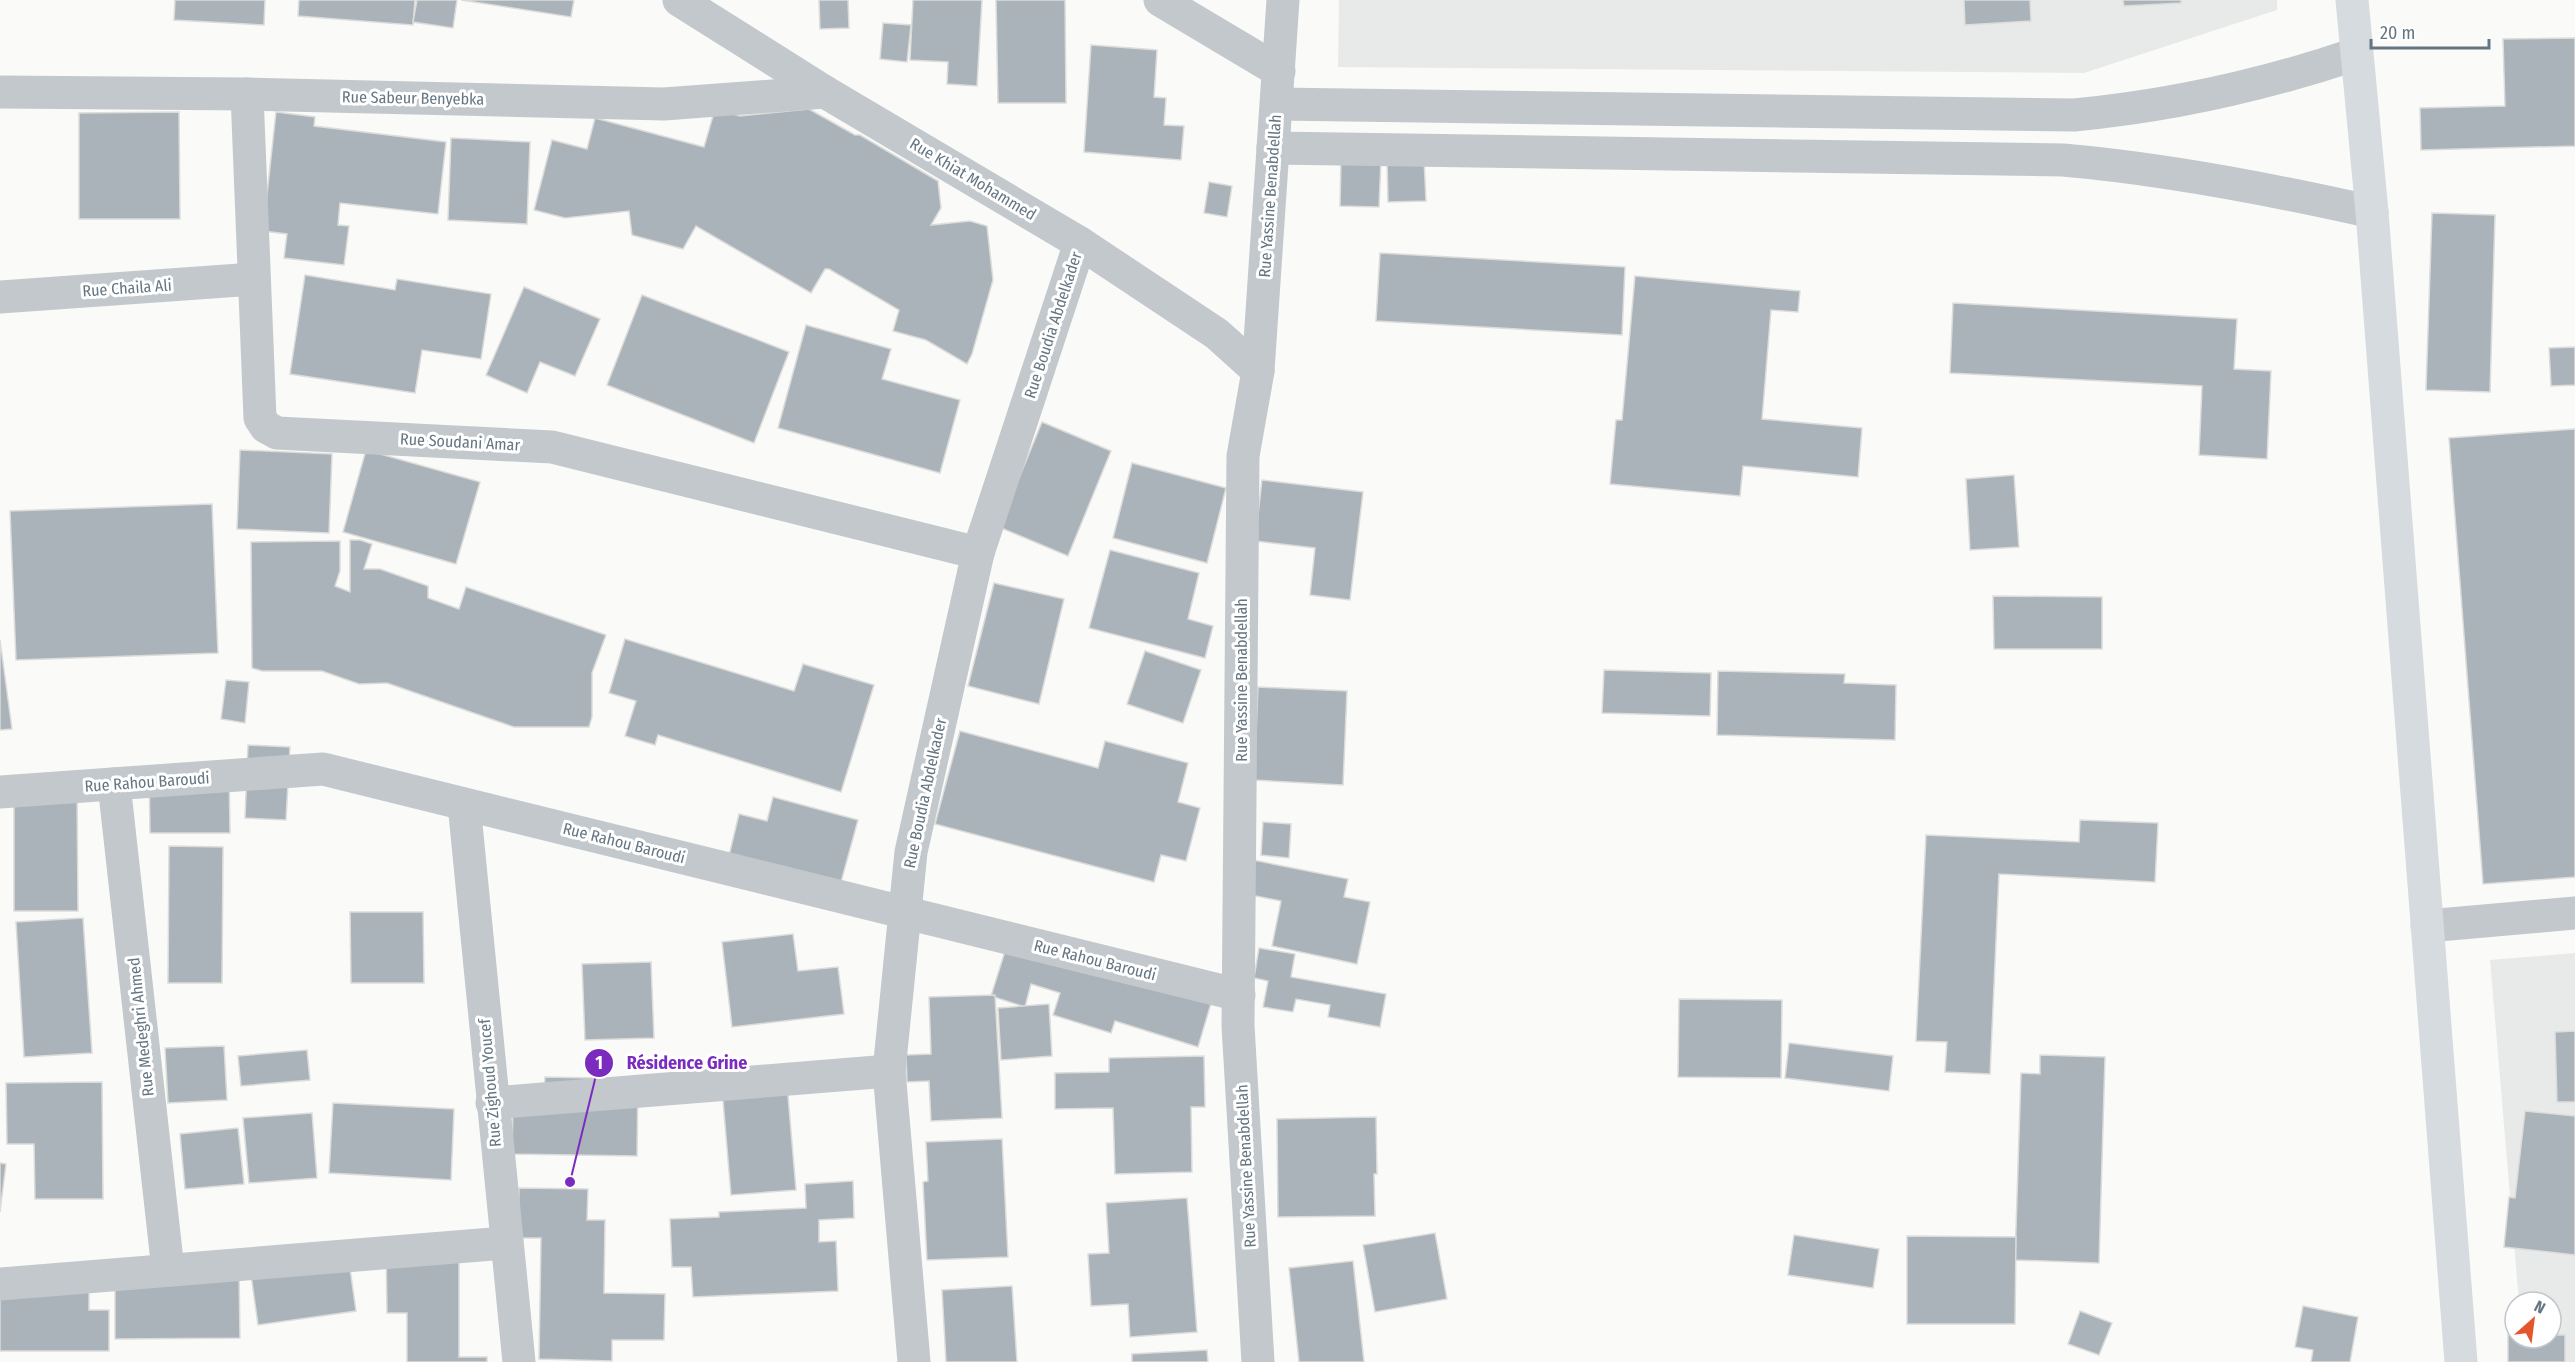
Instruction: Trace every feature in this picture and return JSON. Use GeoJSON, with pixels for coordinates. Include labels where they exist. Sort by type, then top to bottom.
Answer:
{"type":"FeatureCollection","features":[{"type":"Feature","properties":{"kind":"main road"},"geometry":{"type":"LineString","coordinates":[[2352,0],[2372,212],[2461,1362]]}},
{"type":"Feature","properties":{"kind":"street","name":"Rue Khiat Mohammed"},"geometry":{"type":"LineString","coordinates":[[679,0],[825,92],[1080,243],[1217,334],[1258,371]]}},
{"type":"Feature","properties":{"kind":"street"},"geometry":{"type":"LineString","coordinates":[[1160,0],[1279,71]]}},
{"type":"Feature","properties":{"kind":"street","name":"Rue Yassine Benabdellah"},"geometry":{"type":"LineString","coordinates":[[1258,1362],[1238,1026],[1243,456],[1258,371],[1283,0]]}},
{"type":"Feature","properties":{"kind":"street"},"geometry":{"type":"LineString","coordinates":[[1277,104],[2074,115],[2139,109],[2220,93],[2303,72],[2356,54]]}},
{"type":"Feature","properties":{"kind":"street","name":"Rue Sabeur Benyebka"},"geometry":{"type":"LineString","coordinates":[[0,92],[247,94],[664,104],[825,92]]}},
{"type":"Feature","properties":{"kind":"street","name":"Rue Soudani Amar"},"geometry":{"type":"LineString","coordinates":[[247,94],[260,418],[266,427],[277,433],[552,447],[978,553]]}},
{"type":"Feature","properties":{"kind":"street"},"geometry":{"type":"LineString","coordinates":[[1273,148],[2063,160],[2122,165],[2241,184],[2372,212]]}},
{"type":"Feature","properties":{"kind":"street","name":"Rue Boudia Abdelkader"},"geometry":{"type":"LineString","coordinates":[[914,1362],[889,1071],[910,852],[978,553],[1080,243]]}},
{"type":"Feature","properties":{"kind":"street","name":"Rue Chaila Ali"},"geometry":{"type":"LineString","coordinates":[[0,297],[254,279]]}},
{"type":"Feature","properties":{"kind":"street","name":"Rue Rahou Baroudi"},"geometry":{"type":"LineString","coordinates":[[0,792],[324,769],[1239,995]]}},
{"type":"Feature","properties":{"kind":"street","name":"Rue Medeghri Ahmed"},"geometry":{"type":"LineString","coordinates":[[114,784],[168,1270]]}},
{"type":"Feature","properties":{"kind":"street","name":"Rue Zighoud Youcef"},"geometry":{"type":"LineString","coordinates":[[464,804],[519,1362]]}},
{"type":"Feature","properties":{"kind":"street"},"geometry":{"type":"LineString","coordinates":[[2427,926],[2575,913]]}},
{"type":"Feature","properties":{"kind":"street"},"geometry":{"type":"LineString","coordinates":[[492,1103],[889,1071]]}},
{"type":"Feature","properties":{"kind":"street"},"geometry":{"type":"LineString","coordinates":[[0,1284],[506,1243]]}},
{"type":"Feature","properties":{"kind":"shaded area"},"geometry":{"type":"Polygon","coordinates":[[[1339,0],[2277,0],[2277,10],[2084,73],[1338,67],[1339,0]]]}},
{"type":"Feature","properties":{"kind":"shaded area"},"geometry":{"type":"Polygon","coordinates":[[[2575,953],[2575,1362],[2524,1362],[2538,1350],[2563,1350],[2563,1290],[2518,1290],[2490,960],[2575,953]]]}},
{"type":"Feature","properties":{"kind":"building"},"geometry":{"type":"Polygon","coordinates":[[[175,0],[265,0],[264,25],[174,20],[175,0]]]}},
{"type":"Feature","properties":{"kind":"building"},"geometry":{"type":"Polygon","coordinates":[[[299,0],[415,0],[413,25],[298,16],[299,0]]]}},
{"type":"Feature","properties":{"kind":"building"},"geometry":{"type":"Polygon","coordinates":[[[417,0],[457,0],[453,28],[413,22],[417,0]]]}},
{"type":"Feature","properties":{"kind":"building"},"geometry":{"type":"Polygon","coordinates":[[[461,0],[574,0],[571,17],[461,0]]]}},
{"type":"Feature","properties":{"kind":"building"},"geometry":{"type":"Polygon","coordinates":[[[819,0],[848,0],[849,28],[820,29],[819,0]]]}},
{"type":"Feature","properties":{"kind":"building"},"geometry":{"type":"Polygon","coordinates":[[[913,0],[982,0],[977,86],[947,84],[948,62],[910,60],[913,0]]]}},
{"type":"Feature","properties":{"kind":"building"},"geometry":{"type":"Polygon","coordinates":[[[996,0],[1065,0],[1066,103],[998,103],[996,0]]]}},
{"type":"Feature","properties":{"kind":"building"},"geometry":{"type":"Polygon","coordinates":[[[1964,0],[2030,0],[2031,21],[1965,25],[1964,0]]]}},
{"type":"Feature","properties":{"kind":"building"},"geometry":{"type":"Polygon","coordinates":[[[2123,0],[2181,0],[2181,3],[2124,6],[2123,0]]]}},
{"type":"Feature","properties":{"kind":"building"},"geometry":{"type":"Polygon","coordinates":[[[883,23],[911,25],[907,62],[880,59],[883,23]]]}},
{"type":"Feature","properties":{"kind":"building"},"geometry":{"type":"Polygon","coordinates":[[[2575,38],[2575,146],[2421,150],[2420,108],[2505,106],[2503,39],[2575,38]]]}},
{"type":"Feature","properties":{"kind":"building"},"geometry":{"type":"Polygon","coordinates":[[[1091,45],[1157,50],[1154,97],[1166,98],[1164,125],[1184,126],[1181,160],[1084,152],[1091,45]]]}},
{"type":"Feature","properties":{"kind":"building"},"geometry":{"type":"Polygon","coordinates":[[[715,109],[740,116],[809,109],[855,135],[860,135],[938,181],[941,208],[931,225],[970,221],[987,226],[993,280],[972,354],[967,364],[926,340],[893,331],[899,310],[829,269],[825,269],[811,293],[696,226],[683,249],[632,235],[629,211],[565,218],[534,210],[552,140],[587,149],[595,118],[704,147],[715,109]]]}},
{"type":"Feature","properties":{"kind":"building"},"geometry":{"type":"Polygon","coordinates":[[[179,112],[180,219],[79,219],[79,113],[179,112]]]}},
{"type":"Feature","properties":{"kind":"building"},"geometry":{"type":"Polygon","coordinates":[[[276,112],[315,117],[314,126],[446,142],[438,214],[340,203],[338,225],[349,226],[344,265],[284,258],[287,234],[263,231],[276,112]]]}},
{"type":"Feature","properties":{"kind":"building"},"geometry":{"type":"Polygon","coordinates":[[[451,138],[530,142],[527,224],[448,220],[451,138]]]}},
{"type":"Feature","properties":{"kind":"building"},"geometry":{"type":"Polygon","coordinates":[[[1341,158],[1381,160],[1379,207],[1340,206],[1341,158]]]}},
{"type":"Feature","properties":{"kind":"building"},"geometry":{"type":"Polygon","coordinates":[[[1424,159],[1426,201],[1388,202],[1387,160],[1424,159]]]}},
{"type":"Feature","properties":{"kind":"building"},"geometry":{"type":"Polygon","coordinates":[[[1209,182],[1232,186],[1227,217],[1204,213],[1209,182]]]}},
{"type":"Feature","properties":{"kind":"building"},"geometry":{"type":"Polygon","coordinates":[[[2432,213],[2495,215],[2490,392],[2426,390],[2432,213]]]}},
{"type":"Feature","properties":{"kind":"building"},"geometry":{"type":"Polygon","coordinates":[[[1380,253],[1625,267],[1622,335],[1376,321],[1380,253]]]}},
{"type":"Feature","properties":{"kind":"building"},"geometry":{"type":"Polygon","coordinates":[[[305,275],[395,290],[397,279],[491,294],[481,359],[422,350],[415,393],[290,374],[305,275]]]}},
{"type":"Feature","properties":{"kind":"building"},"geometry":{"type":"Polygon","coordinates":[[[1635,276],[1800,291],[1798,312],[1771,310],[1762,419],[1862,428],[1858,477],[1743,466],[1740,496],[1610,484],[1616,420],[1622,420],[1635,276]]]}},
{"type":"Feature","properties":{"kind":"building"},"geometry":{"type":"Polygon","coordinates":[[[524,287],[600,319],[575,376],[540,362],[527,393],[486,375],[524,287]]]}},
{"type":"Feature","properties":{"kind":"building"},"geometry":{"type":"Polygon","coordinates":[[[642,295],[789,352],[754,443],[607,385],[642,295]]]}},
{"type":"Feature","properties":{"kind":"building"},"geometry":{"type":"Polygon","coordinates":[[[1953,303],[2237,319],[2234,369],[2271,371],[2267,459],[2199,455],[2202,386],[1950,373],[1953,303]]]}},
{"type":"Feature","properties":{"kind":"building"},"geometry":{"type":"Polygon","coordinates":[[[806,325],[891,349],[882,379],[960,400],[940,473],[778,428],[806,325]]]}},
{"type":"Feature","properties":{"kind":"building"},"geometry":{"type":"Polygon","coordinates":[[[2575,347],[2575,385],[2551,386],[2549,348],[2575,347]]]}},
{"type":"Feature","properties":{"kind":"building"},"geometry":{"type":"Polygon","coordinates":[[[1042,422],[1111,451],[1068,556],[999,527],[1042,422]]]}},
{"type":"Feature","properties":{"kind":"building"},"geometry":{"type":"Polygon","coordinates":[[[2575,429],[2575,877],[2483,884],[2449,438],[2575,429]]]}},
{"type":"Feature","properties":{"kind":"building"},"geometry":{"type":"Polygon","coordinates":[[[240,450],[332,454],[329,533],[237,529],[240,450]]]}},
{"type":"Feature","properties":{"kind":"building"},"geometry":{"type":"Polygon","coordinates":[[[366,450],[480,482],[456,564],[343,532],[366,450]]]}},
{"type":"Feature","properties":{"kind":"building"},"geometry":{"type":"Polygon","coordinates":[[[1132,463],[1226,488],[1207,563],[1113,538],[1132,463]]]}},
{"type":"Feature","properties":{"kind":"building"},"geometry":{"type":"Polygon","coordinates":[[[2014,475],[2019,547],[1970,550],[1966,479],[2014,475]]]}},
{"type":"Feature","properties":{"kind":"building"},"geometry":{"type":"Polygon","coordinates":[[[1262,480],[1363,492],[1350,600],[1310,595],[1315,548],[1255,541],[1262,480]]]}},
{"type":"Feature","properties":{"kind":"building"},"geometry":{"type":"Polygon","coordinates":[[[212,504],[218,653],[16,660],[10,511],[212,504]]]}},
{"type":"Feature","properties":{"kind":"building"},"geometry":{"type":"Polygon","coordinates":[[[350,540],[372,544],[364,569],[380,569],[428,586],[428,598],[459,609],[466,587],[606,635],[592,673],[592,717],[589,727],[514,727],[387,683],[359,684],[322,671],[262,671],[252,668],[251,542],[340,541],[340,571],[335,586],[350,592],[350,540]]]}},
{"type":"Feature","properties":{"kind":"building"},"geometry":{"type":"Polygon","coordinates":[[[1110,550],[1199,573],[1188,619],[1213,626],[1205,658],[1089,628],[1110,550]]]}},
{"type":"Feature","properties":{"kind":"building"},"geometry":{"type":"Polygon","coordinates":[[[994,583],[1064,599],[1039,704],[968,686],[994,583]]]}},
{"type":"Feature","properties":{"kind":"building"},"geometry":{"type":"Polygon","coordinates":[[[1993,596],[2102,597],[2102,649],[1994,649],[1993,596]]]}},
{"type":"Feature","properties":{"kind":"building"},"geometry":{"type":"Polygon","coordinates":[[[625,639],[794,691],[803,664],[874,685],[841,792],[658,735],[655,745],[625,736],[636,701],[609,693],[625,639]]]}},
{"type":"Feature","properties":{"kind":"building"},"geometry":{"type":"Polygon","coordinates":[[[0,640],[12,729],[0,730],[0,640]]]}},
{"type":"Feature","properties":{"kind":"building"},"geometry":{"type":"Polygon","coordinates":[[[1145,651],[1201,670],[1183,723],[1127,704],[1145,651]]]}},
{"type":"Feature","properties":{"kind":"building"},"geometry":{"type":"Polygon","coordinates":[[[1604,670],[1711,673],[1710,716],[1602,713],[1604,670]]]}},
{"type":"Feature","properties":{"kind":"building"},"geometry":{"type":"Polygon","coordinates":[[[1718,671],[1845,674],[1844,683],[1896,685],[1895,740],[1717,735],[1718,671]]]}},
{"type":"Feature","properties":{"kind":"building"},"geometry":{"type":"Polygon","coordinates":[[[226,680],[249,682],[245,723],[221,719],[226,680]]]}},
{"type":"Feature","properties":{"kind":"building"},"geometry":{"type":"Polygon","coordinates":[[[1258,687],[1347,691],[1343,785],[1254,780],[1258,687]]]}},
{"type":"Feature","properties":{"kind":"building"},"geometry":{"type":"Polygon","coordinates":[[[960,731],[1098,768],[1105,741],[1188,763],[1178,802],[1200,808],[1186,861],[1161,855],[1154,882],[935,824],[960,731]]]}},
{"type":"Feature","properties":{"kind":"building"},"geometry":{"type":"Polygon","coordinates":[[[248,745],[290,747],[286,820],[245,818],[248,745]]]}},
{"type":"Feature","properties":{"kind":"building"},"geometry":{"type":"Polygon","coordinates":[[[149,766],[229,766],[230,833],[150,833],[149,766]]]}},
{"type":"Feature","properties":{"kind":"building"},"geometry":{"type":"Polygon","coordinates":[[[14,787],[77,787],[78,911],[14,911],[14,787]]]}},
{"type":"Feature","properties":{"kind":"building"},"geometry":{"type":"Polygon","coordinates":[[[773,797],[858,820],[838,893],[727,864],[739,814],[767,821],[773,797]]]}},
{"type":"Feature","properties":{"kind":"building"},"geometry":{"type":"Polygon","coordinates":[[[2080,820],[2158,823],[2155,882],[1999,874],[1990,1074],[1945,1072],[1947,1042],[1916,1041],[1926,835],[2079,842],[2080,820]]]}},
{"type":"Feature","properties":{"kind":"building"},"geometry":{"type":"Polygon","coordinates":[[[1263,822],[1291,824],[1289,858],[1261,855],[1263,822]]]}},
{"type":"Feature","properties":{"kind":"building"},"geometry":{"type":"Polygon","coordinates":[[[169,846],[223,847],[222,983],[168,983],[169,846]]]}},
{"type":"Feature","properties":{"kind":"building"},"geometry":{"type":"Polygon","coordinates":[[[1253,860],[1348,879],[1344,897],[1370,902],[1357,964],[1272,946],[1281,901],[1246,894],[1253,860]]]}},
{"type":"Feature","properties":{"kind":"building"},"geometry":{"type":"Polygon","coordinates":[[[350,912],[423,912],[424,983],[351,983],[350,912]]]}},
{"type":"Feature","properties":{"kind":"building"},"geometry":{"type":"Polygon","coordinates":[[[83,918],[92,1053],[24,1057],[16,922],[83,918]]]}},
{"type":"Feature","properties":{"kind":"building"},"geometry":{"type":"Polygon","coordinates":[[[793,934],[798,971],[838,967],[844,1014],[732,1027],[722,942],[793,934]]]}},
{"type":"Feature","properties":{"kind":"building"},"geometry":{"type":"Polygon","coordinates":[[[1006,948],[1212,1000],[1198,1047],[1115,1021],[1111,1033],[1053,1015],[1060,993],[1031,984],[1025,1007],[991,996],[1006,948]]]}},
{"type":"Feature","properties":{"kind":"building"},"geometry":{"type":"Polygon","coordinates":[[[1259,948],[1295,954],[1291,977],[1386,994],[1380,1027],[1328,1017],[1330,1005],[1296,999],[1293,1012],[1263,1007],[1268,981],[1254,978],[1259,948]]]}},
{"type":"Feature","properties":{"kind":"building"},"geometry":{"type":"Polygon","coordinates":[[[651,962],[654,1038],[585,1040],[582,964],[651,962]]]}},
{"type":"Feature","properties":{"kind":"building"},"geometry":{"type":"Polygon","coordinates":[[[995,995],[1002,1118],[931,1121],[929,1081],[907,1082],[906,1055],[931,1054],[929,997],[995,995]]]}},
{"type":"Feature","properties":{"kind":"building"},"geometry":{"type":"Polygon","coordinates":[[[1679,999],[1782,1000],[1781,1078],[1678,1077],[1679,999]]]}},
{"type":"Feature","properties":{"kind":"building"},"geometry":{"type":"Polygon","coordinates":[[[1049,1004],[1052,1056],[1001,1060],[998,1008],[1049,1004]]]}},
{"type":"Feature","properties":{"kind":"building"},"geometry":{"type":"Polygon","coordinates":[[[2575,1031],[2575,1102],[2557,1102],[2555,1032],[2575,1031]]]}},
{"type":"Feature","properties":{"kind":"building"},"geometry":{"type":"Polygon","coordinates":[[[1789,1043],[1893,1056],[1889,1091],[1785,1078],[1789,1043]]]}},
{"type":"Feature","properties":{"kind":"building"},"geometry":{"type":"Polygon","coordinates":[[[224,1046],[227,1100],[168,1103],[165,1048],[224,1046]]]}},
{"type":"Feature","properties":{"kind":"building"},"geometry":{"type":"Polygon","coordinates":[[[307,1050],[310,1080],[241,1086],[238,1056],[307,1050]]]}},
{"type":"Feature","properties":{"kind":"building"},"geometry":{"type":"Polygon","coordinates":[[[2040,1055],[2105,1057],[2099,1263],[2015,1260],[2021,1073],[2040,1074],[2040,1055]]]}},
{"type":"Feature","properties":{"kind":"building"},"geometry":{"type":"Polygon","coordinates":[[[1204,1056],[1205,1107],[1191,1107],[1192,1172],[1115,1174],[1113,1108],[1055,1109],[1055,1073],[1109,1072],[1109,1058],[1204,1056]]]}},
{"type":"Feature","properties":{"kind":"building"},"geometry":{"type":"Polygon","coordinates":[[[786,1072],[796,1190],[731,1195],[721,1077],[786,1072]]]}},
{"type":"Feature","properties":{"kind":"building"},"geometry":{"type":"Polygon","coordinates":[[[545,1077],[638,1079],[637,1156],[512,1154],[513,1103],[544,1104],[545,1077]]]}},
{"type":"Feature","properties":{"kind":"building"},"geometry":{"type":"Polygon","coordinates":[[[102,1082],[103,1199],[35,1199],[34,1144],[7,1144],[6,1083],[102,1082]]]}},
{"type":"Feature","properties":{"kind":"building"},"geometry":{"type":"Polygon","coordinates":[[[333,1103],[454,1109],[451,1180],[329,1173],[333,1103]]]}},
{"type":"Feature","properties":{"kind":"building"},"geometry":{"type":"Polygon","coordinates":[[[2525,1111],[2575,1116],[2575,1255],[2504,1247],[2509,1197],[2515,1198],[2525,1111]]]}},
{"type":"Feature","properties":{"kind":"building"},"geometry":{"type":"Polygon","coordinates":[[[312,1113],[317,1178],[249,1183],[243,1118],[312,1113]]]}},
{"type":"Feature","properties":{"kind":"building"},"geometry":{"type":"Polygon","coordinates":[[[1376,1117],[1375,1216],[1278,1217],[1277,1119],[1376,1117]]]}},
{"type":"Feature","properties":{"kind":"building"},"geometry":{"type":"Polygon","coordinates":[[[238,1128],[244,1184],[185,1189],[180,1134],[238,1128]]]}},
{"type":"Feature","properties":{"kind":"building"},"geometry":{"type":"Polygon","coordinates":[[[1002,1139],[1008,1257],[927,1260],[923,1182],[928,1181],[926,1142],[1002,1139]]]}},
{"type":"Feature","properties":{"kind":"building"},"geometry":{"type":"Polygon","coordinates":[[[0,1163],[6,1164],[0,1212],[0,1163]]]}},
{"type":"Feature","properties":{"kind":"building"},"geometry":{"type":"Polygon","coordinates":[[[853,1181],[854,1218],[819,1220],[819,1242],[836,1241],[838,1291],[693,1297],[691,1267],[672,1267],[670,1219],[719,1217],[719,1212],[806,1208],[805,1184],[853,1181]]]}},
{"type":"Feature","properties":{"kind":"building"},"geometry":{"type":"Polygon","coordinates":[[[519,1188],[588,1189],[587,1220],[605,1220],[604,1293],[665,1294],[664,1340],[612,1340],[612,1361],[539,1359],[541,1238],[518,1238],[519,1188]]]}},
{"type":"Feature","properties":{"kind":"building"},"geometry":{"type":"Polygon","coordinates":[[[1187,1198],[1197,1332],[1130,1337],[1128,1304],[1091,1306],[1088,1254],[1109,1253],[1106,1203],[1187,1198]]]}},
{"type":"Feature","properties":{"kind":"building"},"geometry":{"type":"Polygon","coordinates":[[[1435,1233],[1447,1299],[1375,1312],[1363,1245],[1435,1233]]]}},
{"type":"Feature","properties":{"kind":"building"},"geometry":{"type":"Polygon","coordinates":[[[1794,1235],[1879,1249],[1873,1288],[1788,1275],[1794,1235]]]}},
{"type":"Feature","properties":{"kind":"building"},"geometry":{"type":"Polygon","coordinates":[[[1907,1236],[2016,1237],[2015,1324],[1907,1324],[1907,1236]]]}},
{"type":"Feature","properties":{"kind":"building"},"geometry":{"type":"Polygon","coordinates":[[[386,1251],[459,1251],[459,1357],[487,1357],[487,1362],[407,1362],[407,1313],[387,1313],[386,1251]]]}},
{"type":"Feature","properties":{"kind":"building"},"geometry":{"type":"Polygon","coordinates":[[[349,1261],[356,1311],[258,1325],[251,1275],[349,1261]]]}},
{"type":"Feature","properties":{"kind":"building"},"geometry":{"type":"Polygon","coordinates":[[[1353,1261],[1364,1362],[1299,1362],[1289,1268],[1353,1261]]]}},
{"type":"Feature","properties":{"kind":"building"},"geometry":{"type":"Polygon","coordinates":[[[239,1270],[240,1338],[115,1339],[115,1271],[239,1270]]]}},
{"type":"Feature","properties":{"kind":"building"},"geometry":{"type":"Polygon","coordinates":[[[0,1286],[89,1286],[89,1310],[109,1310],[109,1351],[0,1351],[0,1286]]]}},
{"type":"Feature","properties":{"kind":"building"},"geometry":{"type":"Polygon","coordinates":[[[1012,1286],[1017,1362],[946,1362],[942,1290],[1012,1286]]]}},
{"type":"Feature","properties":{"kind":"building"},"geometry":{"type":"Polygon","coordinates":[[[2303,1306],[2358,1317],[2350,1362],[2311,1362],[2313,1350],[2295,1347],[2303,1306]]]}},
{"type":"Feature","properties":{"kind":"building"},"geometry":{"type":"Polygon","coordinates":[[[2080,1311],[2112,1323],[2099,1355],[2068,1344],[2080,1311]]]}},
{"type":"Feature","properties":{"kind":"building"},"geometry":{"type":"Polygon","coordinates":[[[2563,1335],[2565,1335],[2565,1362],[2508,1362],[2508,1350],[2563,1350],[2563,1335]]]}},
{"type":"Feature","properties":{"kind":"building"},"geometry":{"type":"Polygon","coordinates":[[[1207,1350],[1208,1362],[1132,1362],[1132,1354],[1207,1350]]]}},
{"type":"Feature","properties":{"kind":"place","name":"Résidence Grine"},"geometry":{"type":"Point","coordinates":[570,1182]}}]}
